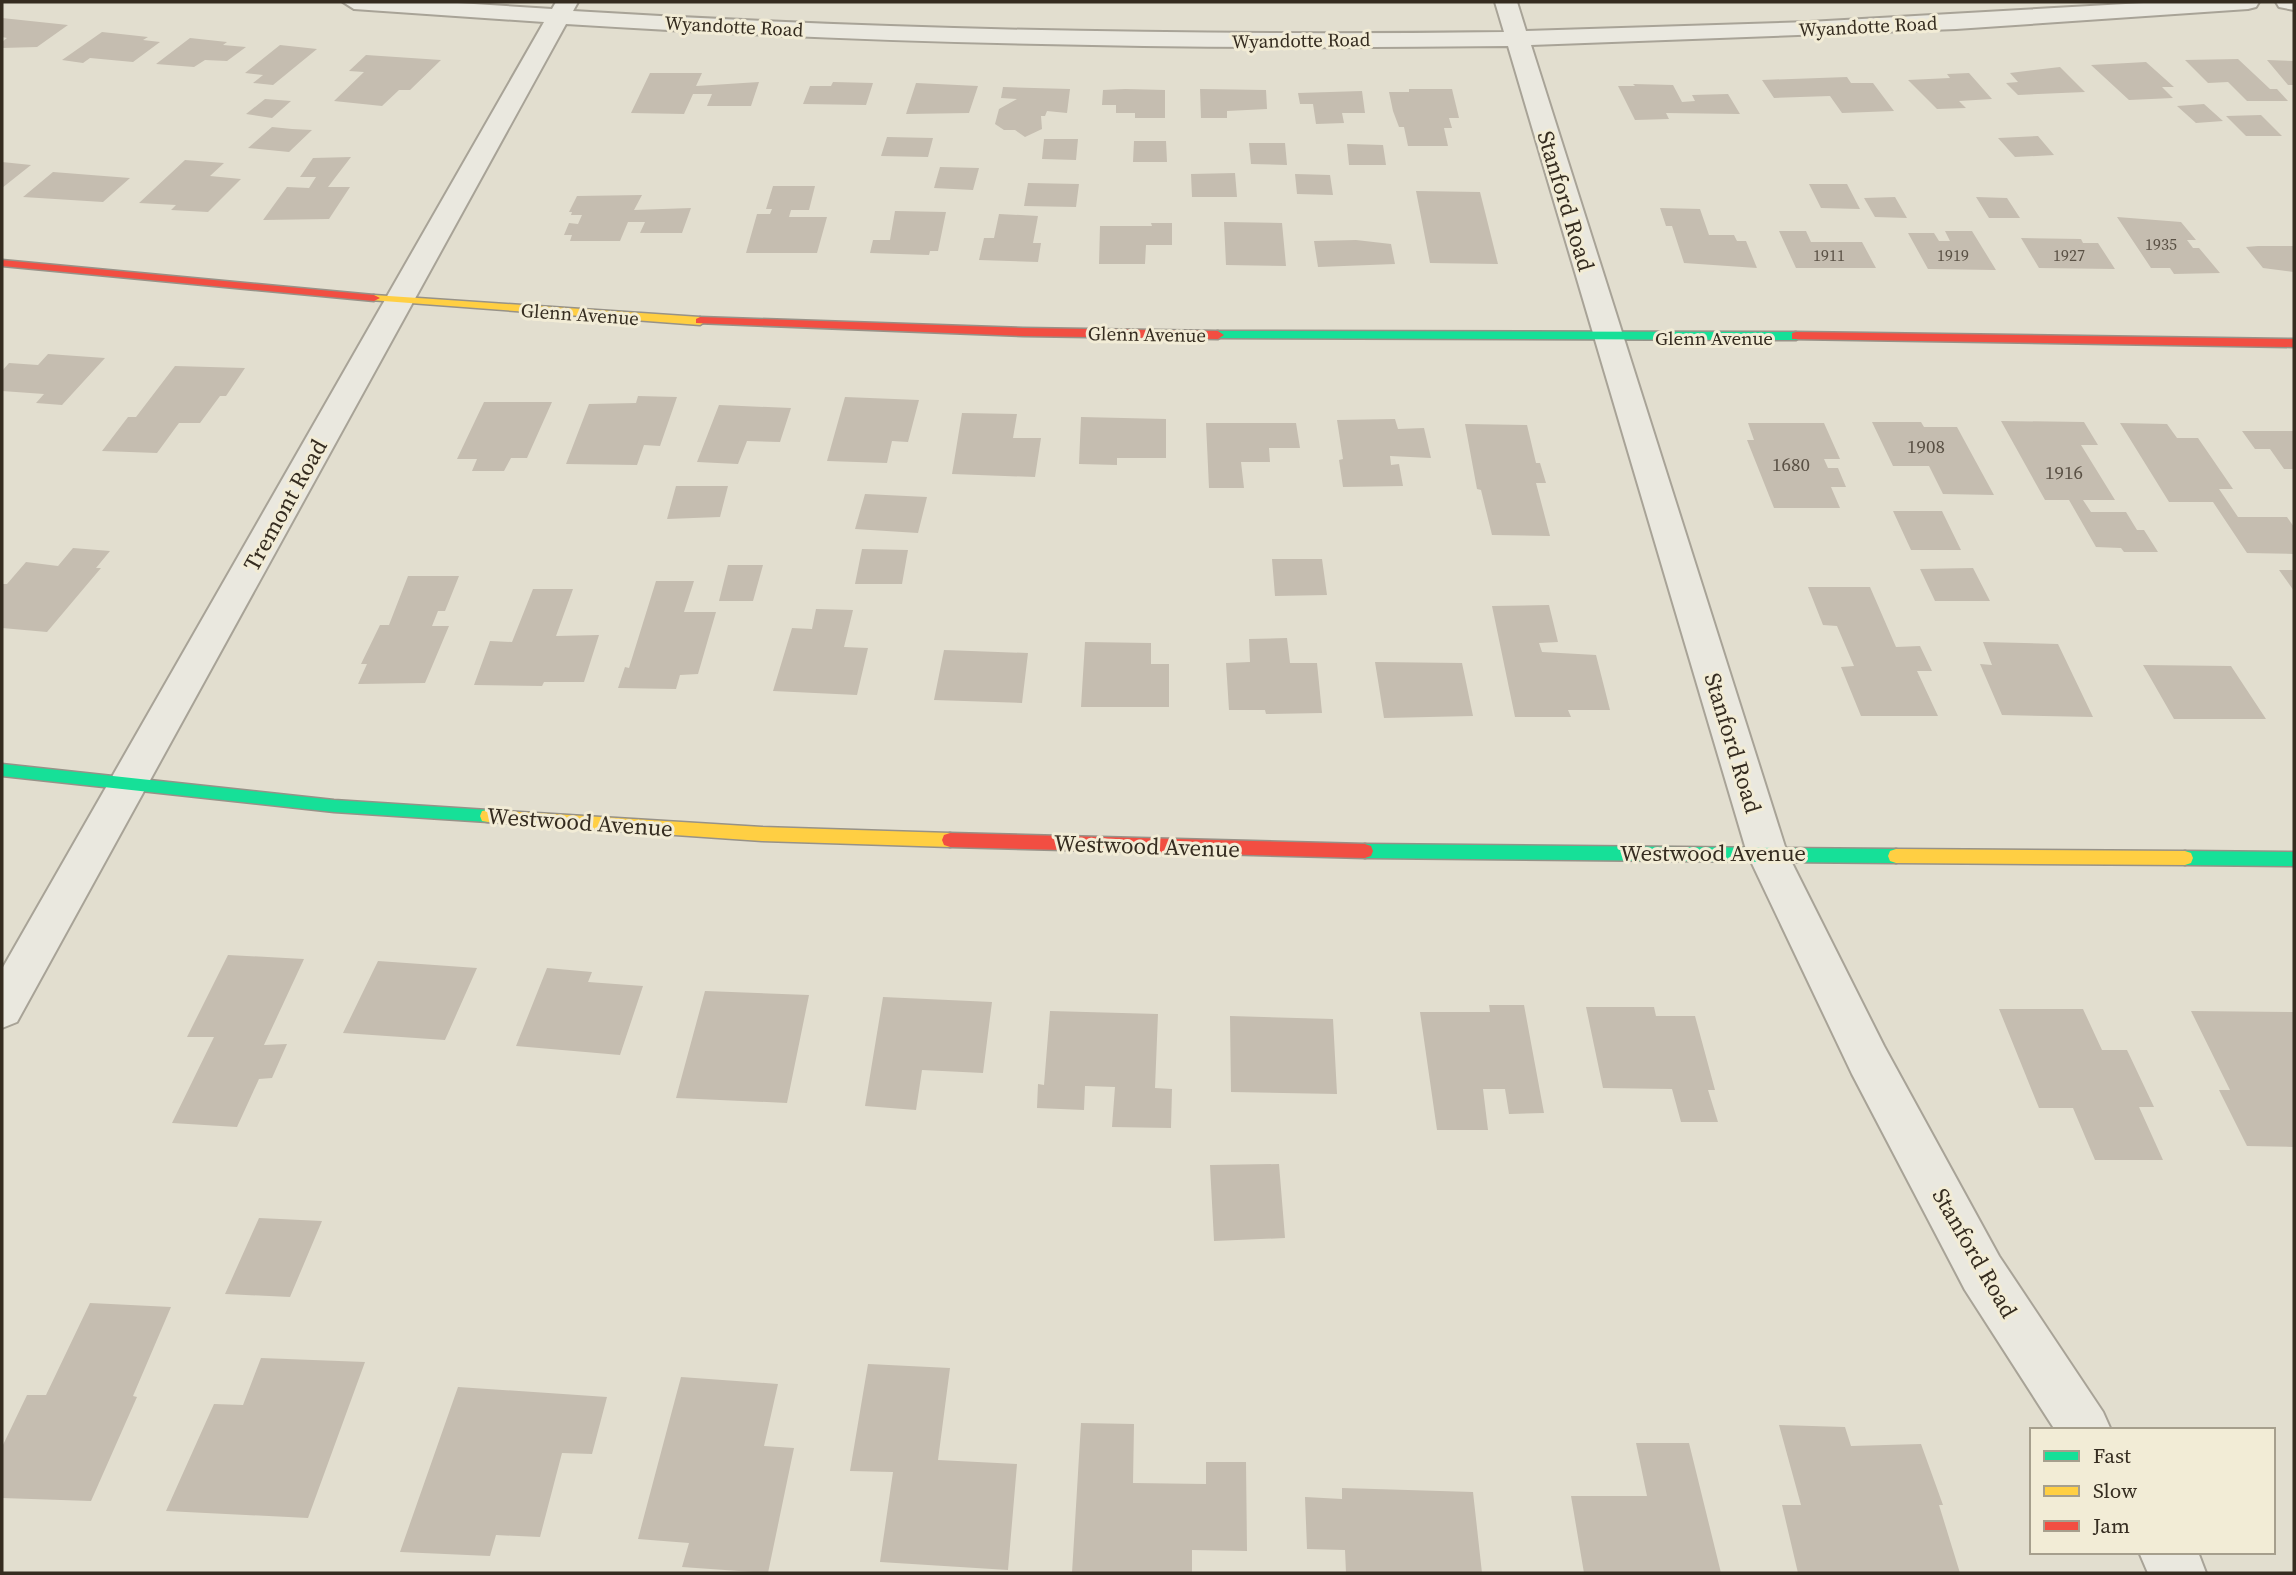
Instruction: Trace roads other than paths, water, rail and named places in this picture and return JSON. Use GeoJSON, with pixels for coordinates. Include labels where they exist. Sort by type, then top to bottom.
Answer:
{"type":"FeatureCollection","features":[{"type":"Feature","properties":{"kind":"street","name":"Wyandotte Road"},"geometry":{"type":"LineString","coordinates":[[354,2],[563,9],[1072,39],[1243,41],[1714,33],[2090,15],[2248,2]]}},
{"type":"Feature","properties":{"kind":"street","name":"Stanford Road"},"geometry":{"type":"LineString","coordinates":[[1506,2],[1767,853],[1868,1060],[1982,1273],[2084,1428]]}},
{"type":"Feature","properties":{"kind":"street"},"geometry":{"type":"LineString","coordinates":[[2287,2],[2294,3]]}},
{"type":"Feature","properties":{"kind":"street","name":"Tremont Road"},"geometry":{"type":"LineString","coordinates":[[2,1009],[563,9]]}},
{"type":"Feature","properties":{"kind":"street","name":"Glenn Avenue"},"geometry":{"type":"LineString","coordinates":[[2,263],[398,303],[844,328],[1289,337],[2294,343]]}},
{"type":"Feature","properties":{"kind":"street","name":"Westwood Avenue"},"geometry":{"type":"LineString","coordinates":[[2,770],[334,806],[762,834],[1306,851],[2294,859]]}},
{"type":"Feature","properties":{"kind":"street"},"geometry":{"type":"LineString","coordinates":[[2167,1554],[2179,1573]]}}]}
